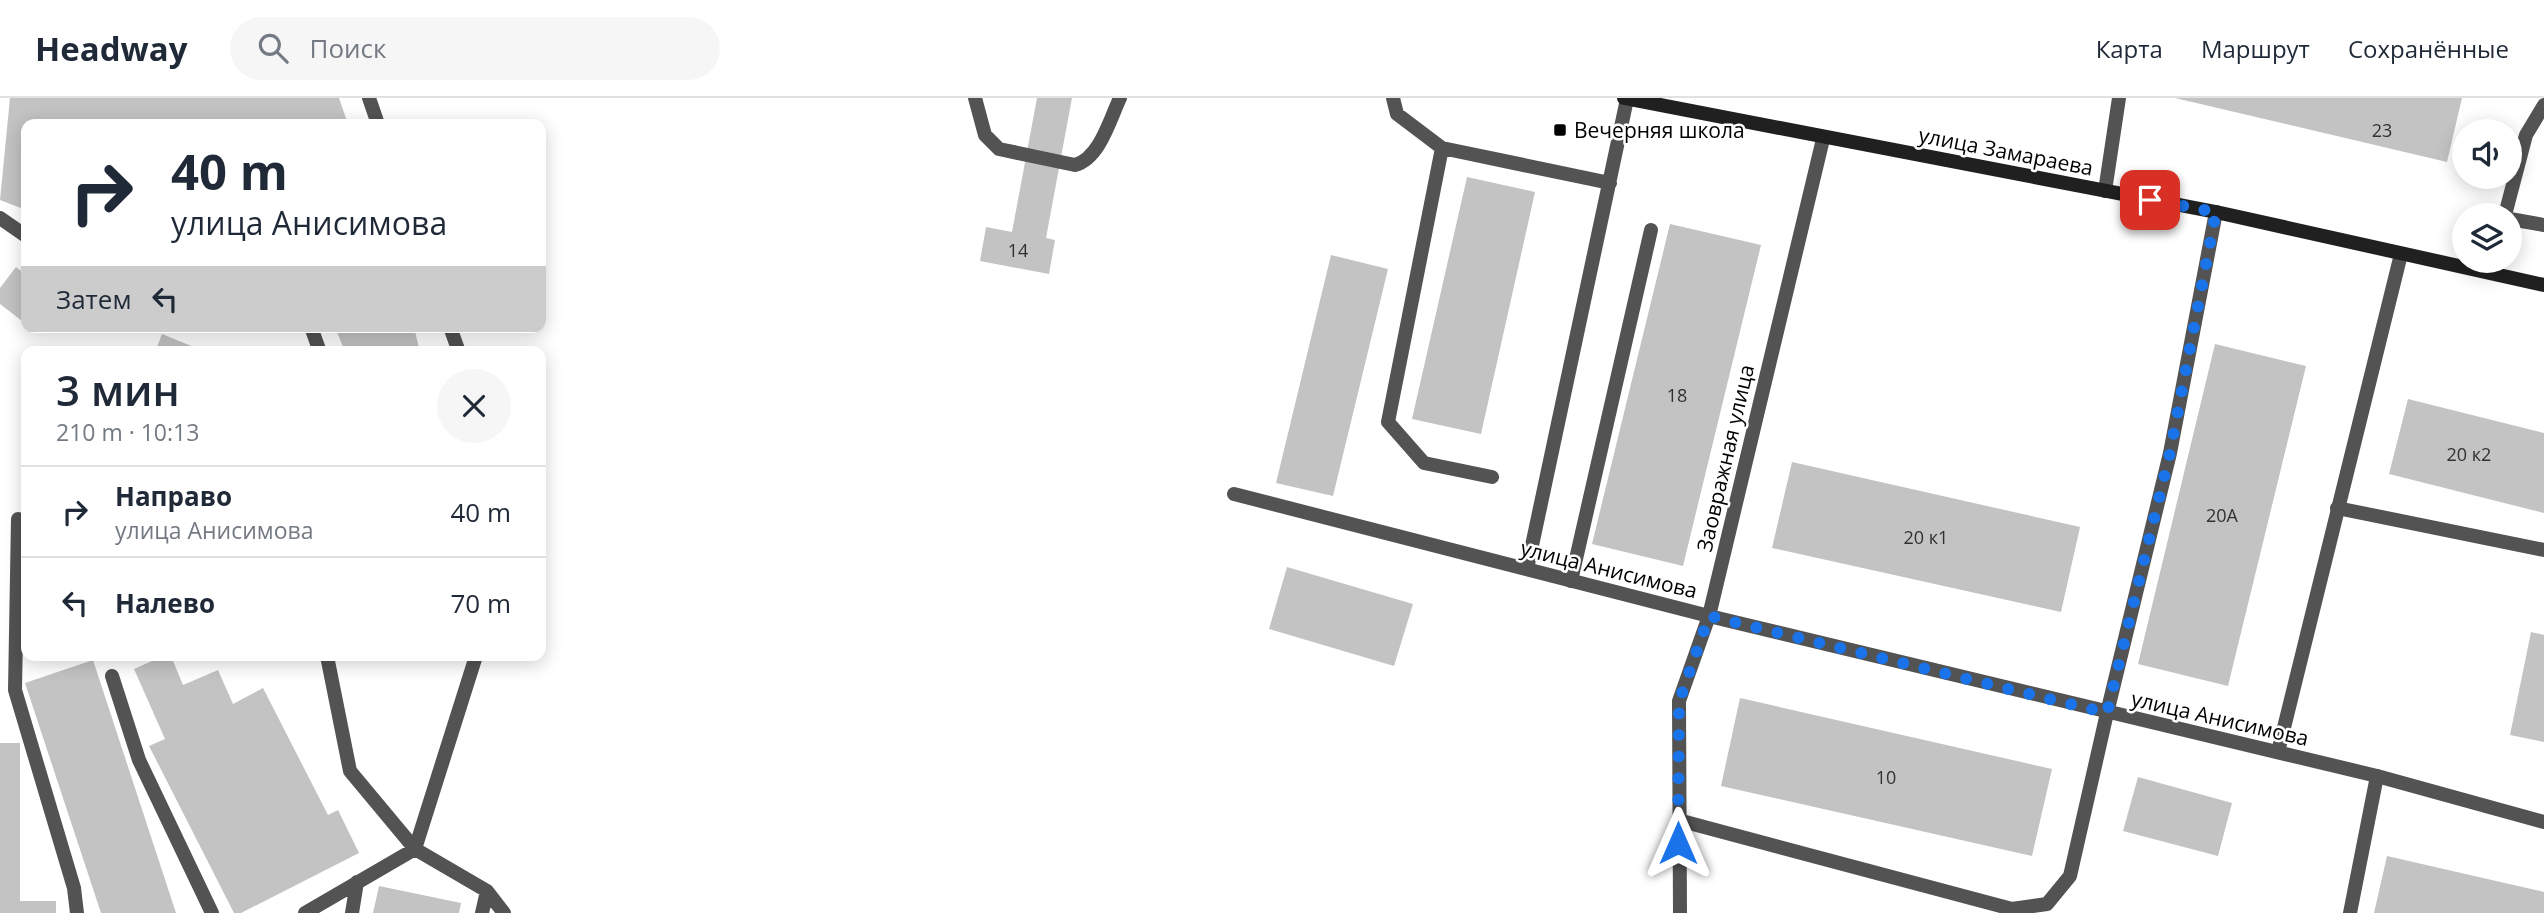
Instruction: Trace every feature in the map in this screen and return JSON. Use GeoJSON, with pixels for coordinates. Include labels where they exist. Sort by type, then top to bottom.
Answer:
{"type":"FeatureCollection","features":[{"type":"Feature","properties":{"kind":"main road","name":"улица Замараева"},"geometry":{"type":"LineString","coordinates":[[1625,98],[1823,139],[2216,212],[2402,254],[2452,261]]}},
{"type":"Feature","properties":{"kind":"main road","name":"улица Замараева"},"geometry":{"type":"LineString","coordinates":[[2509,273],[2544,285]]}},
{"type":"Feature","properties":{"kind":"street"},"geometry":{"type":"LineString","coordinates":[[369,98],[377,119]]}},
{"type":"Feature","properties":{"kind":"street"},"geometry":{"type":"LineString","coordinates":[[975,98],[985,135],[999,149],[1076,165],[1085,162],[1095,150],[1120,98]]}},
{"type":"Feature","properties":{"kind":"street"},"geometry":{"type":"LineString","coordinates":[[1393,98],[1397,114],[1442,148],[1610,183]]}},
{"type":"Feature","properties":{"kind":"street"},"geometry":{"type":"LineString","coordinates":[[1527,569],[1610,183],[1625,98]]}},
{"type":"Feature","properties":{"kind":"street"},"geometry":{"type":"LineString","coordinates":[[2105,191],[2119,98]]}},
{"type":"Feature","properties":{"kind":"street"},"geometry":{"type":"LineString","coordinates":[[2508,203],[2526,135],[2544,105]]}},
{"type":"Feature","properties":{"kind":"street","name":"Заовражная улица"},"geometry":{"type":"LineString","coordinates":[[1680,913],[1679,702],[1709,616],[1823,139]]}},
{"type":"Feature","properties":{"kind":"street"},"geometry":{"type":"LineString","coordinates":[[1442,148],[1388,422],[1424,463],[1492,477]]}},
{"type":"Feature","properties":{"kind":"street"},"geometry":{"type":"LineString","coordinates":[[1678,820],[2012,909],[2047,904],[2070,876],[2170,453],[2216,212]]}},
{"type":"Feature","properties":{"kind":"street"},"geometry":{"type":"LineString","coordinates":[[0,218],[21,233]]}},
{"type":"Feature","properties":{"kind":"street"},"geometry":{"type":"LineString","coordinates":[[2522,221],[2544,225]]}},
{"type":"Feature","properties":{"kind":"street"},"geometry":{"type":"LineString","coordinates":[[1571,581],[1651,230]]}},
{"type":"Feature","properties":{"kind":"street"},"geometry":{"type":"LineString","coordinates":[[2278,752],[2402,254]]}},
{"type":"Feature","properties":{"kind":"street","name":"улица Анисимова"},"geometry":{"type":"LineString","coordinates":[[1234,494],[1709,616],[2377,776],[2544,822]]}},
{"type":"Feature","properties":{"kind":"street"},"geometry":{"type":"LineString","coordinates":[[2337,508],[2544,550]]}},
{"type":"Feature","properties":{"kind":"street"},"geometry":{"type":"LineString","coordinates":[[18,519],[15,690],[74,888],[77,913]]}},
{"type":"Feature","properties":{"kind":"street"},"geometry":{"type":"LineString","coordinates":[[328,661],[350,771],[415,849],[487,891],[504,913]]}},
{"type":"Feature","properties":{"kind":"street"},"geometry":{"type":"LineString","coordinates":[[305,913],[415,849],[474,661]]}},
{"type":"Feature","properties":{"kind":"street"},"geometry":{"type":"LineString","coordinates":[[112,676],[139,760],[212,913]]}},
{"type":"Feature","properties":{"kind":"street"},"geometry":{"type":"LineString","coordinates":[[2350,913],[2377,776]]}},
{"type":"Feature","properties":{"kind":"street"},"geometry":{"type":"LineString","coordinates":[[352,913],[357,882]]}},
{"type":"Feature","properties":{"kind":"street"},"geometry":{"type":"LineString","coordinates":[[482,913],[487,891]]}},
{"type":"Feature","properties":{"kind":"building"},"geometry":{"type":"Polygon","coordinates":[[[10,98],[339,98],[346,119],[21,119],[21,208],[0,200],[10,98]]]}},
{"type":"Feature","properties":{"kind":"building"},"geometry":{"type":"Polygon","coordinates":[[[1037,98],[1072,98],[1046,238],[1055,240],[1049,274],[980,261],[986,227],[1012,232],[1037,98]]]}},
{"type":"Feature","properties":{"kind":"building"},"geometry":{"type":"Polygon","coordinates":[[[2175,98],[2462,98],[2457,119],[2452,119],[2452,141],[2447,162],[2175,98]]]}},
{"type":"Feature","properties":{"kind":"building"},"geometry":{"type":"Polygon","coordinates":[[[1467,177],[1535,192],[1481,434],[1412,419],[1467,177]]]}},
{"type":"Feature","properties":{"kind":"building"},"geometry":{"type":"Polygon","coordinates":[[[1670,224],[1761,245],[1683,566],[1592,544],[1670,224]]]}},
{"type":"Feature","properties":{"kind":"building"},"geometry":{"type":"Polygon","coordinates":[[[1331,255],[1388,269],[1333,496],[1276,483],[1331,255]]]}},
{"type":"Feature","properties":{"kind":"building"},"geometry":{"type":"Polygon","coordinates":[[[16,267],[21,271],[21,320],[0,304],[0,288],[16,267]]]}},
{"type":"Feature","properties":{"kind":"building"},"geometry":{"type":"Polygon","coordinates":[[[337,333],[415,333],[419,346],[343,346],[337,333]]]}},
{"type":"Feature","properties":{"kind":"building"},"geometry":{"type":"Polygon","coordinates":[[[162,334],[191,346],[157,346],[162,334]]]}},
{"type":"Feature","properties":{"kind":"building"},"geometry":{"type":"Polygon","coordinates":[[[2215,344],[2306,366],[2228,686],[2138,664],[2215,344]]]}},
{"type":"Feature","properties":{"kind":"building"},"geometry":{"type":"Polygon","coordinates":[[[2408,399],[2544,433],[2544,513],[2389,474],[2408,399]]]}},
{"type":"Feature","properties":{"kind":"building"},"geometry":{"type":"Polygon","coordinates":[[[1792,462],[2080,527],[2061,612],[1772,548],[1792,462]]]}},
{"type":"Feature","properties":{"kind":"building"},"geometry":{"type":"Polygon","coordinates":[[[1287,567],[1413,604],[1394,666],[1269,629],[1287,567]]]}},
{"type":"Feature","properties":{"kind":"building"},"geometry":{"type":"Polygon","coordinates":[[[2531,632],[2544,635],[2544,742],[2510,735],[2531,632]]]}},
{"type":"Feature","properties":{"kind":"building"},"geometry":{"type":"Polygon","coordinates":[[[93,661],[176,913],[101,913],[25,683],[93,661]]]}},
{"type":"Feature","properties":{"kind":"building"},"geometry":{"type":"Polygon","coordinates":[[[152,661],[173,661],[183,685],[218,670],[233,704],[263,688],[328,815],[338,810],[359,853],[241,913],[234,913],[149,746],[165,739],[134,669],[152,661]]]}},
{"type":"Feature","properties":{"kind":"building"},"geometry":{"type":"Polygon","coordinates":[[[1740,698],[2052,769],[2032,856],[1721,786],[1740,698]]]}},
{"type":"Feature","properties":{"kind":"building"},"geometry":{"type":"Polygon","coordinates":[[[0,743],[20,743],[20,901],[56,901],[56,913],[0,913],[0,743]]]}},
{"type":"Feature","properties":{"kind":"building"},"geometry":{"type":"Polygon","coordinates":[[[2138,777],[2232,803],[2218,856],[2123,831],[2138,777]]]}},
{"type":"Feature","properties":{"kind":"building"},"geometry":{"type":"Polygon","coordinates":[[[2387,856],[2544,892],[2544,913],[2374,913],[2387,856]]]}},
{"type":"Feature","properties":{"kind":"building"},"geometry":{"type":"Polygon","coordinates":[[[379,886],[461,903],[459,913],[373,913],[379,886]]]}},
{"type":"Feature","properties":{"kind":"place","name":"Вечерняя школа"},"geometry":{"type":"Point","coordinates":[1560,130]}},
{"type":"Feature","properties":{"kind":"route"},"geometry":{"type":"LineString","coordinates":[[1678,843],[1679,702],[1709,616],[2107,713],[2170,453],[2216,212],[2150,200]]}}]}
